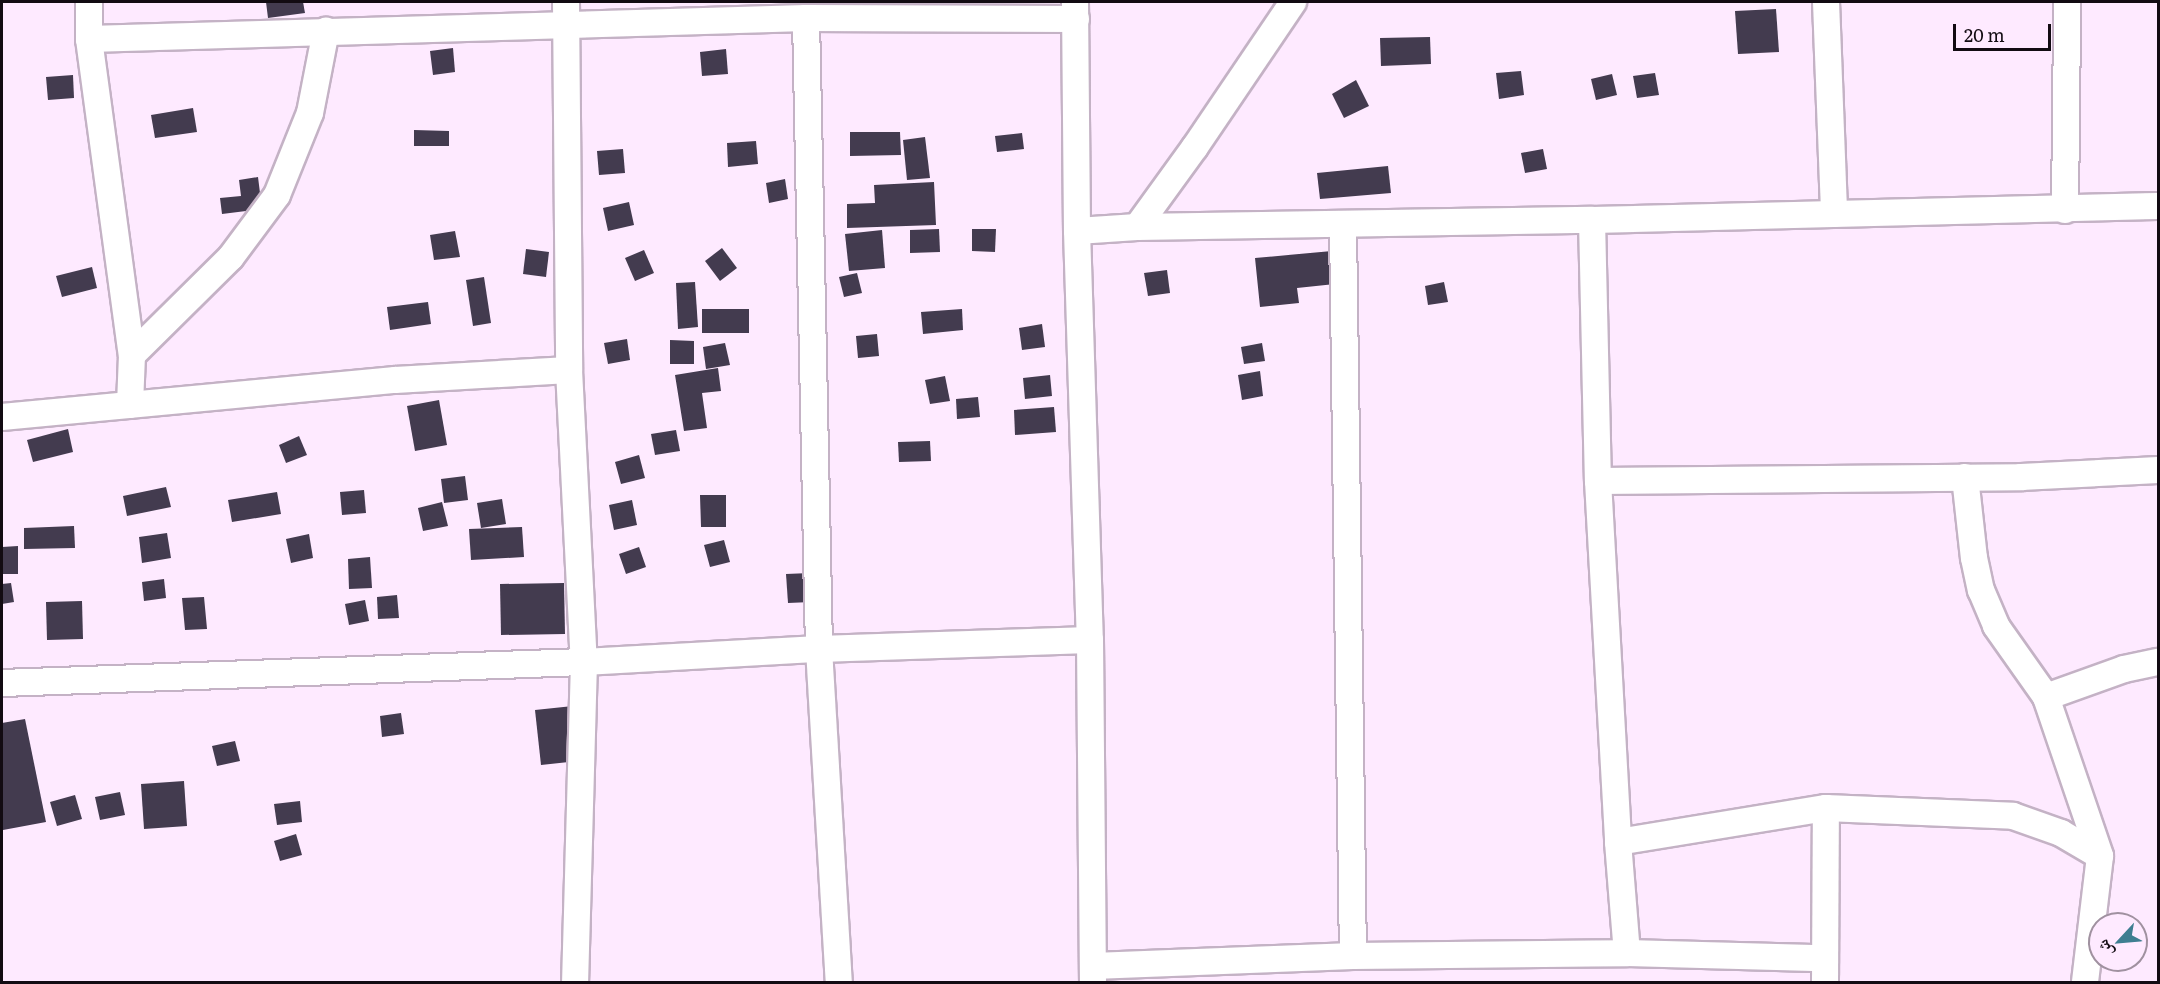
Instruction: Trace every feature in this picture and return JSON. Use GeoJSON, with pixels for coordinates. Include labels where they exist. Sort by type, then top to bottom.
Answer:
{"type":"FeatureCollection","features":[{"type":"Feature","properties":{"kind":"street"},"geometry":{"type":"LineString","coordinates":[[88,2],[90,39],[132,355],[130,405]]}},
{"type":"Feature","properties":{"kind":"street"},"geometry":{"type":"LineString","coordinates":[[1137,227],[1293,2]]}},
{"type":"Feature","properties":{"kind":"street"},"geometry":{"type":"LineString","coordinates":[[1826,2],[1834,214]]}},
{"type":"Feature","properties":{"kind":"street"},"geometry":{"type":"LineString","coordinates":[[2065,210],[2067,2]]}},
{"type":"Feature","properties":{"kind":"street"},"geometry":{"type":"LineString","coordinates":[[90,39],[326,31],[566,12],[806,18],[1075,10],[1077,231],[1090,640],[1093,974],[1353,956],[1628,953],[1824,970],[1826,808]]}},
{"type":"Feature","properties":{"kind":"street"},"geometry":{"type":"LineString","coordinates":[[566,12],[569,370],[584,662],[575,982]]}},
{"type":"Feature","properties":{"kind":"street"},"geometry":{"type":"LineString","coordinates":[[806,18],[819,649],[839,982]]}},
{"type":"Feature","properties":{"kind":"street"},"geometry":{"type":"LineString","coordinates":[[132,355],[231,257],[277,195],[310,113],[326,31]]}},
{"type":"Feature","properties":{"kind":"street"},"geometry":{"type":"LineString","coordinates":[[1077,231],[1137,227],[1592,220],[2158,206]]}},
{"type":"Feature","properties":{"kind":"street"},"geometry":{"type":"LineString","coordinates":[[1592,220],[1598,481],[1618,842],[1628,953]]}},
{"type":"Feature","properties":{"kind":"street"},"geometry":{"type":"LineString","coordinates":[[1343,225],[1353,956]]}},
{"type":"Feature","properties":{"kind":"street"},"geometry":{"type":"LineString","coordinates":[[2,417],[395,380],[569,370]]}},
{"type":"Feature","properties":{"kind":"street"},"geometry":{"type":"LineString","coordinates":[[1598,481],[2021,477],[2158,470]]}},
{"type":"Feature","properties":{"kind":"street"},"geometry":{"type":"LineString","coordinates":[[1965,477],[1974,558],[1981,590],[1996,626],[2046,697],[2100,856],[2085,982]]}},
{"type":"Feature","properties":{"kind":"street"},"geometry":{"type":"LineString","coordinates":[[2,683],[584,662],[819,649],[1090,640]]}},
{"type":"Feature","properties":{"kind":"street"},"geometry":{"type":"LineString","coordinates":[[2046,697],[2124,669],[2158,662]]}},
{"type":"Feature","properties":{"kind":"street"},"geometry":{"type":"LineString","coordinates":[[1618,842],[1826,808],[2013,816],[2061,833],[2100,856]]}},
{"type":"Feature","properties":{"kind":"building"},"geometry":{"type":"Polygon","coordinates":[[[266,2],[303,2],[305,13],[268,18],[266,2]]]}},
{"type":"Feature","properties":{"kind":"building"},"geometry":{"type":"Polygon","coordinates":[[[1776,9],[1779,52],[1738,54],[1735,11],[1776,9]]]}},
{"type":"Feature","properties":{"kind":"building"},"geometry":{"type":"Polygon","coordinates":[[[1430,37],[1431,64],[1381,66],[1380,38],[1430,37]]]}},
{"type":"Feature","properties":{"kind":"building"},"geometry":{"type":"Polygon","coordinates":[[[453,48],[455,72],[433,75],[430,51],[453,48]]]}},
{"type":"Feature","properties":{"kind":"building"},"geometry":{"type":"Polygon","coordinates":[[[726,49],[728,74],[702,76],[700,52],[726,49]]]}},
{"type":"Feature","properties":{"kind":"building"},"geometry":{"type":"Polygon","coordinates":[[[1521,71],[1524,95],[1499,99],[1496,73],[1521,71]]]}},
{"type":"Feature","properties":{"kind":"building"},"geometry":{"type":"Polygon","coordinates":[[[1655,73],[1659,95],[1637,98],[1633,76],[1655,73]]]}},
{"type":"Feature","properties":{"kind":"building"},"geometry":{"type":"Polygon","coordinates":[[[1612,74],[1617,95],[1596,100],[1591,79],[1612,74]]]}},
{"type":"Feature","properties":{"kind":"building"},"geometry":{"type":"Polygon","coordinates":[[[73,75],[74,98],[48,100],[46,77],[73,75]]]}},
{"type":"Feature","properties":{"kind":"building"},"geometry":{"type":"Polygon","coordinates":[[[1356,80],[1369,106],[1344,118],[1332,94],[1356,80]]]}},
{"type":"Feature","properties":{"kind":"building"},"geometry":{"type":"Polygon","coordinates":[[[193,108],[197,132],[155,138],[151,115],[193,108]]]}},
{"type":"Feature","properties":{"kind":"building"},"geometry":{"type":"Polygon","coordinates":[[[414,130],[449,131],[449,146],[414,146],[414,130]]]}},
{"type":"Feature","properties":{"kind":"building"},"geometry":{"type":"Polygon","coordinates":[[[850,132],[900,132],[901,155],[850,156],[850,132]]]}},
{"type":"Feature","properties":{"kind":"building"},"geometry":{"type":"Polygon","coordinates":[[[1022,133],[1024,149],[997,152],[995,136],[1022,133]]]}},
{"type":"Feature","properties":{"kind":"building"},"geometry":{"type":"Polygon","coordinates":[[[925,137],[930,178],[907,180],[903,140],[925,137]]]}},
{"type":"Feature","properties":{"kind":"building"},"geometry":{"type":"Polygon","coordinates":[[[756,141],[758,164],[728,167],[727,143],[756,141]]]}},
{"type":"Feature","properties":{"kind":"building"},"geometry":{"type":"Polygon","coordinates":[[[623,149],[625,173],[599,175],[597,151],[623,149]]]}},
{"type":"Feature","properties":{"kind":"building"},"geometry":{"type":"Polygon","coordinates":[[[1543,149],[1547,169],[1525,173],[1521,153],[1543,149]]]}},
{"type":"Feature","properties":{"kind":"building"},"geometry":{"type":"Polygon","coordinates":[[[1388,166],[1391,193],[1320,199],[1317,173],[1388,166]]]}},
{"type":"Feature","properties":{"kind":"building"},"geometry":{"type":"Polygon","coordinates":[[[258,177],[262,209],[222,214],[220,198],[241,196],[239,180],[258,177]]]}},
{"type":"Feature","properties":{"kind":"building"},"geometry":{"type":"Polygon","coordinates":[[[785,179],[788,199],[769,203],[766,183],[785,179]]]}},
{"type":"Feature","properties":{"kind":"building"},"geometry":{"type":"Polygon","coordinates":[[[934,182],[936,225],[847,228],[847,204],[875,203],[874,185],[934,182]]]}},
{"type":"Feature","properties":{"kind":"building"},"geometry":{"type":"Polygon","coordinates":[[[629,202],[634,225],[608,231],[603,208],[629,202]]]}},
{"type":"Feature","properties":{"kind":"building"},"geometry":{"type":"Polygon","coordinates":[[[939,229],[940,252],[910,253],[910,230],[939,229]]]}},
{"type":"Feature","properties":{"kind":"building"},"geometry":{"type":"Polygon","coordinates":[[[972,229],[996,229],[995,252],[972,251],[972,229]]]}},
{"type":"Feature","properties":{"kind":"building"},"geometry":{"type":"Polygon","coordinates":[[[882,230],[885,268],[849,271],[845,234],[882,230]]]}},
{"type":"Feature","properties":{"kind":"building"},"geometry":{"type":"Polygon","coordinates":[[[455,231],[460,257],[434,260],[430,235],[455,231]]]}},
{"type":"Feature","properties":{"kind":"building"},"geometry":{"type":"Polygon","coordinates":[[[722,248],[737,268],[720,281],[705,261],[722,248]]]}},
{"type":"Feature","properties":{"kind":"building"},"geometry":{"type":"Polygon","coordinates":[[[526,249],[549,252],[546,277],[523,274],[526,249]]]}},
{"type":"Feature","properties":{"kind":"building"},"geometry":{"type":"Polygon","coordinates":[[[644,250],[654,273],[635,281],[625,258],[644,250]]]}},
{"type":"Feature","properties":{"kind":"building"},"geometry":{"type":"Polygon","coordinates":[[[1332,251],[1335,284],[1297,288],[1299,303],[1260,307],[1255,258],[1332,251]]]}},
{"type":"Feature","properties":{"kind":"building"},"geometry":{"type":"Polygon","coordinates":[[[92,267],[97,288],[62,297],[56,276],[92,267]]]}},
{"type":"Feature","properties":{"kind":"building"},"geometry":{"type":"Polygon","coordinates":[[[1167,270],[1170,293],[1148,296],[1144,273],[1167,270]]]}},
{"type":"Feature","properties":{"kind":"building"},"geometry":{"type":"Polygon","coordinates":[[[857,273],[862,293],[844,297],[839,277],[857,273]]]}},
{"type":"Feature","properties":{"kind":"building"},"geometry":{"type":"Polygon","coordinates":[[[484,277],[491,323],[473,326],[466,280],[484,277]]]}},
{"type":"Feature","properties":{"kind":"building"},"geometry":{"type":"Polygon","coordinates":[[[695,282],[698,327],[678,329],[676,283],[695,282]]]}},
{"type":"Feature","properties":{"kind":"building"},"geometry":{"type":"Polygon","coordinates":[[[1444,282],[1448,302],[1428,305],[1425,286],[1444,282]]]}},
{"type":"Feature","properties":{"kind":"building"},"geometry":{"type":"Polygon","coordinates":[[[428,302],[431,324],[390,330],[387,307],[428,302]]]}},
{"type":"Feature","properties":{"kind":"building"},"geometry":{"type":"Polygon","coordinates":[[[702,309],[749,309],[749,333],[702,333],[702,309]]]}},
{"type":"Feature","properties":{"kind":"building"},"geometry":{"type":"Polygon","coordinates":[[[962,309],[963,330],[923,334],[921,312],[962,309]]]}},
{"type":"Feature","properties":{"kind":"building"},"geometry":{"type":"Polygon","coordinates":[[[1042,324],[1045,347],[1022,350],[1019,328],[1042,324]]]}},
{"type":"Feature","properties":{"kind":"building"},"geometry":{"type":"Polygon","coordinates":[[[877,334],[879,356],[858,358],[856,336],[877,334]]]}},
{"type":"Feature","properties":{"kind":"building"},"geometry":{"type":"Polygon","coordinates":[[[627,339],[630,360],[608,364],[604,343],[627,339]]]}},
{"type":"Feature","properties":{"kind":"building"},"geometry":{"type":"Polygon","coordinates":[[[670,340],[694,341],[694,364],[670,364],[670,340]]]}},
{"type":"Feature","properties":{"kind":"building"},"geometry":{"type":"Polygon","coordinates":[[[725,343],[730,365],[706,369],[703,347],[725,343]]]}},
{"type":"Feature","properties":{"kind":"building"},"geometry":{"type":"Polygon","coordinates":[[[1262,343],[1265,361],[1244,364],[1241,347],[1262,343]]]}},
{"type":"Feature","properties":{"kind":"building"},"geometry":{"type":"Polygon","coordinates":[[[718,368],[721,391],[702,393],[707,428],[684,431],[675,375],[718,368]]]}},
{"type":"Feature","properties":{"kind":"building"},"geometry":{"type":"Polygon","coordinates":[[[1260,371],[1263,396],[1242,400],[1238,375],[1260,371]]]}},
{"type":"Feature","properties":{"kind":"building"},"geometry":{"type":"Polygon","coordinates":[[[1050,375],[1052,396],[1025,399],[1023,378],[1050,375]]]}},
{"type":"Feature","properties":{"kind":"building"},"geometry":{"type":"Polygon","coordinates":[[[945,376],[950,401],[930,404],[925,380],[945,376]]]}},
{"type":"Feature","properties":{"kind":"building"},"geometry":{"type":"Polygon","coordinates":[[[978,397],[980,417],[957,419],[956,399],[978,397]]]}},
{"type":"Feature","properties":{"kind":"building"},"geometry":{"type":"Polygon","coordinates":[[[439,400],[447,445],[415,451],[407,406],[439,400]]]}},
{"type":"Feature","properties":{"kind":"building"},"geometry":{"type":"Polygon","coordinates":[[[1054,407],[1056,432],[1015,435],[1014,410],[1054,407]]]}},
{"type":"Feature","properties":{"kind":"building"},"geometry":{"type":"Polygon","coordinates":[[[68,429],[73,452],[33,462],[27,440],[68,429]]]}},
{"type":"Feature","properties":{"kind":"building"},"geometry":{"type":"Polygon","coordinates":[[[676,430],[680,451],[655,455],[651,434],[676,430]]]}},
{"type":"Feature","properties":{"kind":"building"},"geometry":{"type":"Polygon","coordinates":[[[299,436],[307,455],[286,463],[279,445],[299,436]]]}},
{"type":"Feature","properties":{"kind":"building"},"geometry":{"type":"Polygon","coordinates":[[[930,441],[931,461],[899,462],[898,442],[930,441]]]}},
{"type":"Feature","properties":{"kind":"building"},"geometry":{"type":"Polygon","coordinates":[[[639,455],[645,478],[621,484],[615,462],[639,455]]]}},
{"type":"Feature","properties":{"kind":"building"},"geometry":{"type":"Polygon","coordinates":[[[465,476],[468,500],[444,503],[441,479],[465,476]]]}},
{"type":"Feature","properties":{"kind":"building"},"geometry":{"type":"Polygon","coordinates":[[[166,487],[171,507],[127,516],[123,496],[166,487]]]}},
{"type":"Feature","properties":{"kind":"building"},"geometry":{"type":"Polygon","coordinates":[[[364,490],[366,513],[342,515],[340,492],[364,490]]]}},
{"type":"Feature","properties":{"kind":"building"},"geometry":{"type":"Polygon","coordinates":[[[277,492],[281,514],[232,522],[228,500],[277,492]]]}},
{"type":"Feature","properties":{"kind":"building"},"geometry":{"type":"Polygon","coordinates":[[[700,495],[726,495],[726,527],[701,527],[700,495]]]}},
{"type":"Feature","properties":{"kind":"building"},"geometry":{"type":"Polygon","coordinates":[[[502,499],[506,524],[481,528],[477,503],[502,499]]]}},
{"type":"Feature","properties":{"kind":"building"},"geometry":{"type":"Polygon","coordinates":[[[632,500],[637,525],[614,530],[609,505],[632,500]]]}},
{"type":"Feature","properties":{"kind":"building"},"geometry":{"type":"Polygon","coordinates":[[[442,502],[448,526],[423,531],[418,508],[442,502]]]}},
{"type":"Feature","properties":{"kind":"building"},"geometry":{"type":"Polygon","coordinates":[[[74,526],[75,548],[24,549],[24,528],[74,526]]]}},
{"type":"Feature","properties":{"kind":"building"},"geometry":{"type":"Polygon","coordinates":[[[522,527],[524,557],[471,560],[469,529],[522,527]]]}},
{"type":"Feature","properties":{"kind":"building"},"geometry":{"type":"Polygon","coordinates":[[[167,533],[171,558],[142,563],[139,537],[167,533]]]}},
{"type":"Feature","properties":{"kind":"building"},"geometry":{"type":"Polygon","coordinates":[[[309,534],[313,558],[291,563],[286,539],[309,534]]]}},
{"type":"Feature","properties":{"kind":"building"},"geometry":{"type":"Polygon","coordinates":[[[724,540],[730,562],[710,567],[704,545],[724,540]]]}},
{"type":"Feature","properties":{"kind":"building"},"geometry":{"type":"Polygon","coordinates":[[[18,546],[18,574],[2,574],[2,547],[18,546]]]}},
{"type":"Feature","properties":{"kind":"building"},"geometry":{"type":"Polygon","coordinates":[[[639,547],[646,567],[626,574],[619,554],[639,547]]]}},
{"type":"Feature","properties":{"kind":"building"},"geometry":{"type":"Polygon","coordinates":[[[370,557],[372,588],[349,589],[348,559],[370,557]]]}},
{"type":"Feature","properties":{"kind":"building"},"geometry":{"type":"Polygon","coordinates":[[[810,573],[811,602],[788,603],[786,574],[810,573]]]}},
{"type":"Feature","properties":{"kind":"building"},"geometry":{"type":"Polygon","coordinates":[[[164,579],[166,598],[144,601],[142,582],[164,579]]]}},
{"type":"Feature","properties":{"kind":"building"},"geometry":{"type":"Polygon","coordinates":[[[11,583],[14,602],[2,604],[2,584],[11,583]]]}},
{"type":"Feature","properties":{"kind":"building"},"geometry":{"type":"Polygon","coordinates":[[[564,583],[565,634],[501,635],[500,584],[564,583]]]}},
{"type":"Feature","properties":{"kind":"building"},"geometry":{"type":"Polygon","coordinates":[[[397,595],[399,618],[378,619],[377,597],[397,595]]]}},
{"type":"Feature","properties":{"kind":"building"},"geometry":{"type":"Polygon","coordinates":[[[204,597],[207,629],[185,630],[182,598],[204,597]]]}},
{"type":"Feature","properties":{"kind":"building"},"geometry":{"type":"Polygon","coordinates":[[[365,600],[369,621],[349,625],[345,604],[365,600]]]}},
{"type":"Feature","properties":{"kind":"building"},"geometry":{"type":"Polygon","coordinates":[[[82,601],[83,639],[47,640],[46,602],[82,601]]]}},
{"type":"Feature","properties":{"kind":"building"},"geometry":{"type":"Polygon","coordinates":[[[573,706],[578,761],[541,765],[535,710],[573,706]]]}},
{"type":"Feature","properties":{"kind":"building"},"geometry":{"type":"Polygon","coordinates":[[[401,713],[404,734],[382,737],[380,716],[401,713]]]}},
{"type":"Feature","properties":{"kind":"building"},"geometry":{"type":"Polygon","coordinates":[[[25,719],[46,822],[3,830],[2,723],[25,719]]]}},
{"type":"Feature","properties":{"kind":"building"},"geometry":{"type":"Polygon","coordinates":[[[235,741],[240,761],[217,766],[212,746],[235,741]]]}},
{"type":"Feature","properties":{"kind":"building"},"geometry":{"type":"Polygon","coordinates":[[[184,781],[187,826],[144,829],[141,784],[184,781]]]}},
{"type":"Feature","properties":{"kind":"building"},"geometry":{"type":"Polygon","coordinates":[[[120,792],[125,815],[100,820],[95,797],[120,792]]]}},
{"type":"Feature","properties":{"kind":"building"},"geometry":{"type":"Polygon","coordinates":[[[75,795],[82,819],[57,826],[50,802],[75,795]]]}},
{"type":"Feature","properties":{"kind":"building"},"geometry":{"type":"Polygon","coordinates":[[[300,801],[302,822],[277,825],[274,804],[300,801]]]}},
{"type":"Feature","properties":{"kind":"building"},"geometry":{"type":"Polygon","coordinates":[[[296,834],[302,855],[280,861],[274,841],[296,834]]]}}]}
